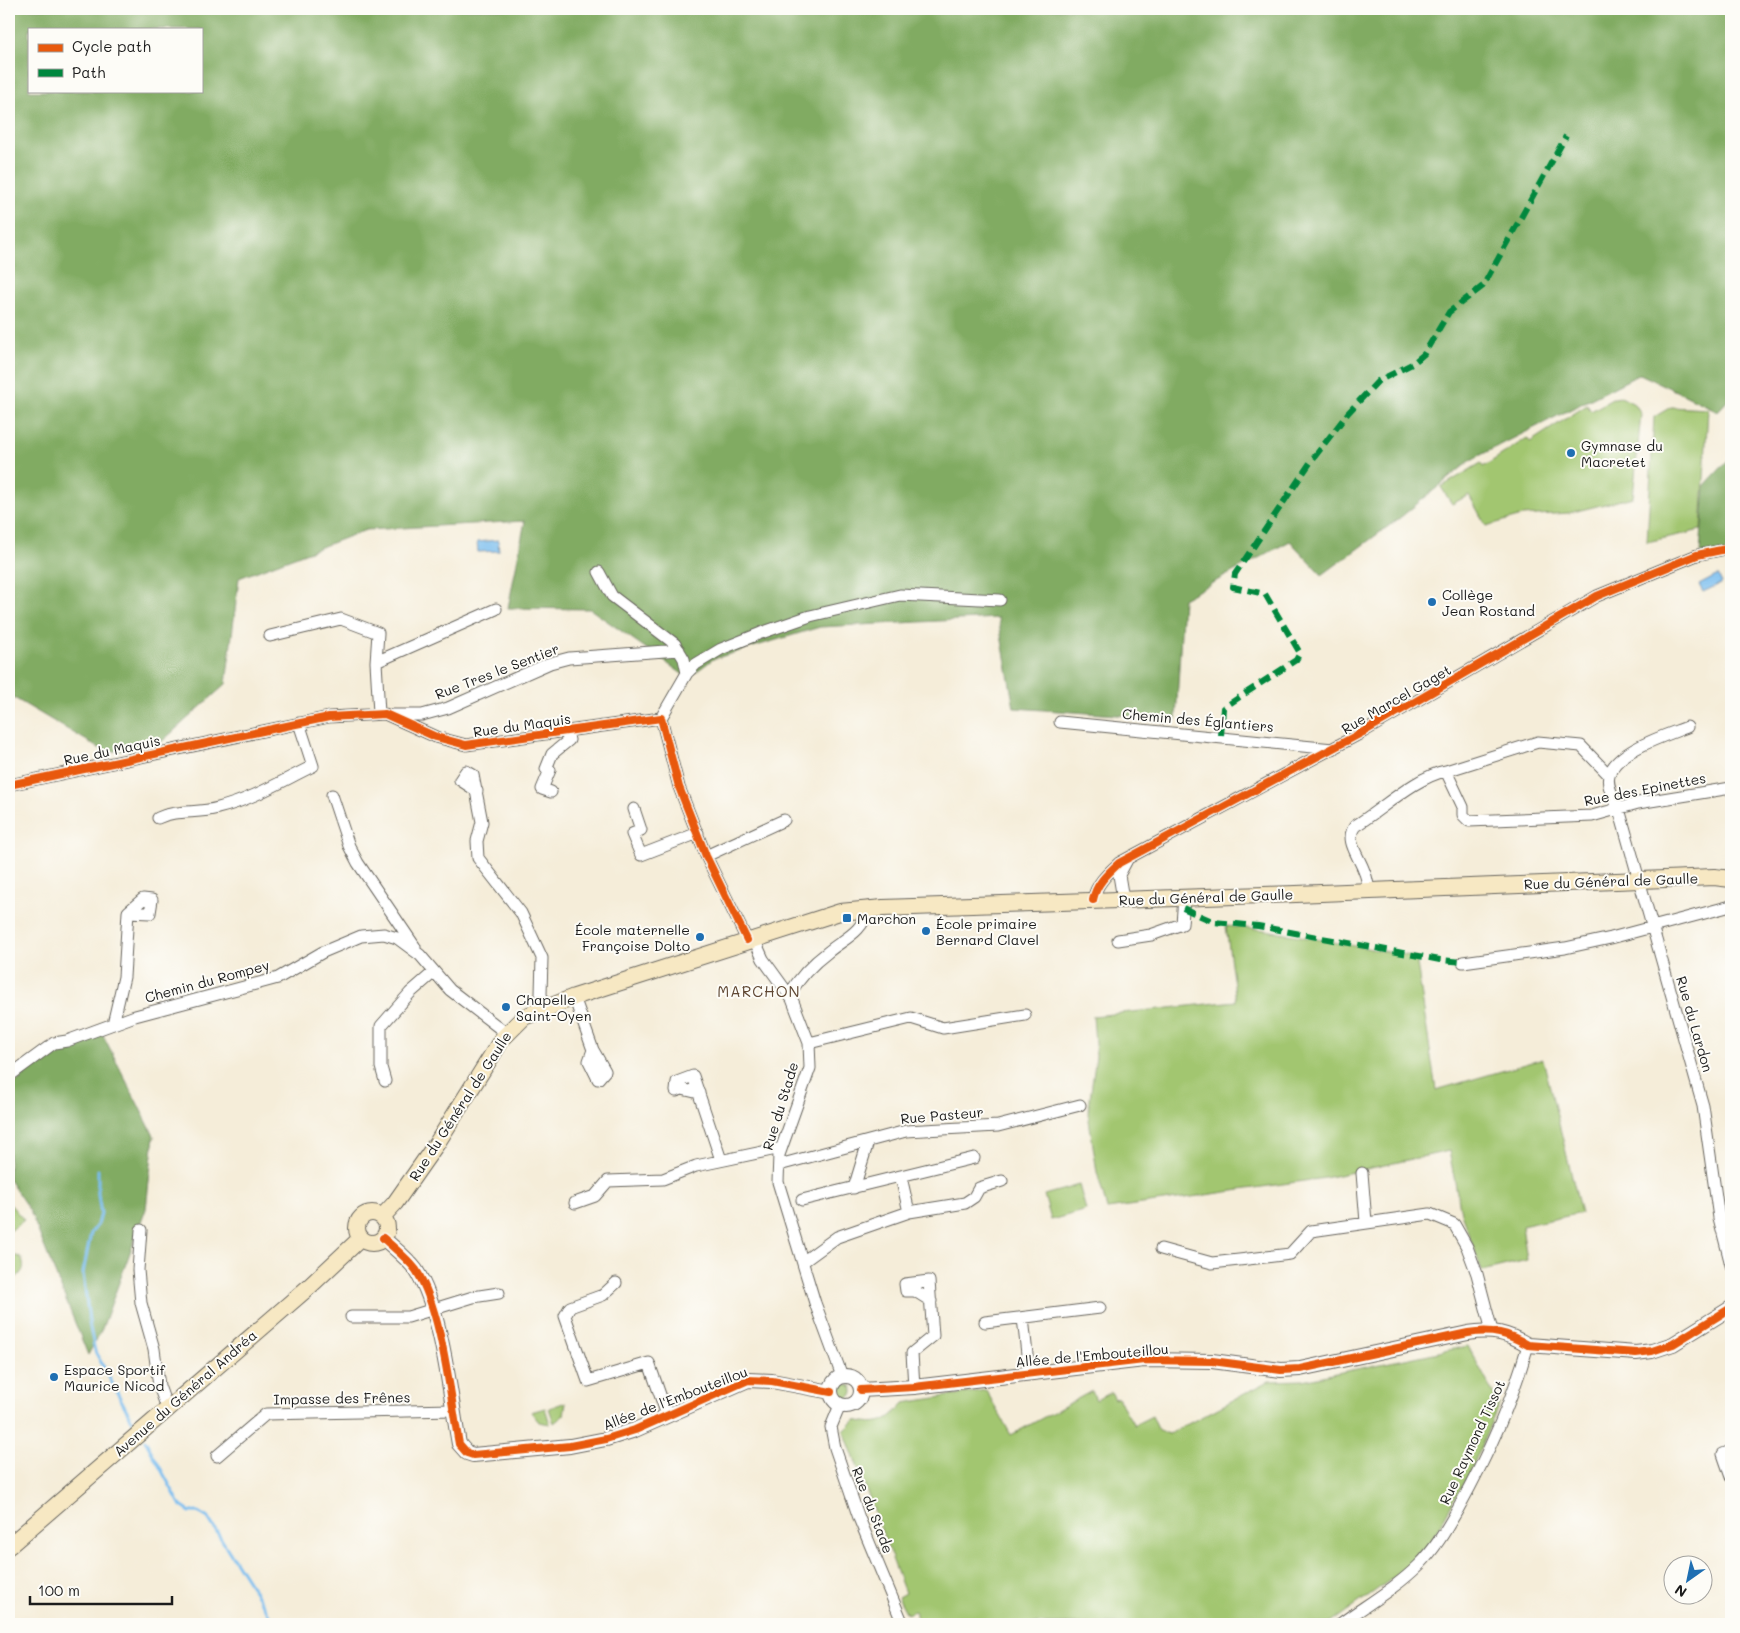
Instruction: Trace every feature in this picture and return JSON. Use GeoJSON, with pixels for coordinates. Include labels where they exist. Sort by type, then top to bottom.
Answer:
{"type":"FeatureCollection","features":[{"type":"Feature","properties":{"kind":"main road","name":"Rue du Général de Gaulle"},"geometry":{"type":"LineString","coordinates":[[382,1217],[395,1203],[433,1150],[506,1033],[524,1017],[544,1007],[574,997],[833,914],[868,909],[1093,900],[1714,877],[1731,879]]}},
{"type":"Feature","properties":{"kind":"main road"},"geometry":{"type":"LineString","coordinates":[[370,1213],[382,1217],[387,1230],[383,1238],[375,1243],[361,1238],[357,1225],[362,1217],[370,1213]]}},
{"type":"Feature","properties":{"kind":"main road","name":"Avenue du Général Andréa"},"geometry":{"type":"LineString","coordinates":[[9,1546],[310,1286],[361,1238]]}},
{"type":"Feature","properties":{"kind":"street","name":"Rue Marcel Gaget"},"geometry":{"type":"LineString","coordinates":[[1093,900],[1095,890],[1107,874],[1128,858],[1333,749],[1597,596],[1698,555],[1731,548]]}},
{"type":"Feature","properties":{"kind":"street"},"geometry":{"type":"LineString","coordinates":[[599,572],[612,596],[660,631],[680,650],[687,673]]}},
{"type":"Feature","properties":{"kind":"street"},"geometry":{"type":"LineString","coordinates":[[751,939],[706,856],[679,787],[662,718],[687,673],[696,664],[721,650],[810,616],[900,595],[1000,600]]}},
{"type":"Feature","properties":{"kind":"street"},"geometry":{"type":"LineString","coordinates":[[376,662],[496,609]]}},
{"type":"Feature","properties":{"kind":"street"},"geometry":{"type":"LineString","coordinates":[[270,636],[341,618],[378,633],[376,662],[382,714]]}},
{"type":"Feature","properties":{"kind":"street","name":"Rue Tres le Sentier"},"geometry":{"type":"LineString","coordinates":[[382,714],[422,715],[448,708],[550,663],[569,658],[680,650]]}},
{"type":"Feature","properties":{"kind":"street","name":"Rue du Maquis"},"geometry":{"type":"LineString","coordinates":[[9,785],[329,717],[382,714],[436,737],[466,746],[662,718]]}},
{"type":"Feature","properties":{"kind":"street","name":"Chemin des Églantiers"},"geometry":{"type":"LineString","coordinates":[[1060,722],[1333,749]]}},
{"type":"Feature","properties":{"kind":"street"},"geometry":{"type":"LineString","coordinates":[[158,818],[167,814],[216,809],[232,804],[313,766],[299,723]]}},
{"type":"Feature","properties":{"kind":"street"},"geometry":{"type":"LineString","coordinates":[[1369,891],[1365,873],[1350,840],[1350,832],[1355,826],[1423,778],[1538,742],[1581,746],[1609,775],[1615,765],[1634,748],[1687,727]]}},
{"type":"Feature","properties":{"kind":"street"},"geometry":{"type":"LineString","coordinates":[[551,792],[542,789],[550,770],[546,769],[552,754],[569,740],[567,732]]}},
{"type":"Feature","properties":{"kind":"street","name":"Rue des Epinettes"},"geometry":{"type":"LineString","coordinates":[[1446,771],[1463,807],[1463,815],[1469,821],[1592,816],[1638,803],[1731,788]]}},
{"type":"Feature","properties":{"kind":"street","name":"Rue du Lardon"},"geometry":{"type":"LineString","coordinates":[[1609,775],[1609,786],[1619,809],[1703,1106],[1719,1218],[1731,1265]]}},
{"type":"Feature","properties":{"kind":"street"},"geometry":{"type":"LineString","coordinates":[[477,791],[482,822],[477,841],[478,858],[521,913],[542,958],[544,1007]]}},
{"type":"Feature","properties":{"kind":"street"},"geometry":{"type":"LineString","coordinates":[[332,795],[349,846],[358,863],[420,955]]}},
{"type":"Feature","properties":{"kind":"street"},"geometry":{"type":"LineString","coordinates":[[634,809],[641,830],[632,834],[641,855],[698,833]]}},
{"type":"Feature","properties":{"kind":"street"},"geometry":{"type":"LineString","coordinates":[[706,856],[784,820]]}},
{"type":"Feature","properties":{"kind":"street"},"geometry":{"type":"LineString","coordinates":[[1123,899],[1119,874],[1128,858]]}},
{"type":"Feature","properties":{"kind":"street"},"geometry":{"type":"LineString","coordinates":[[1118,940],[1151,935],[1182,924],[1184,897]]}},
{"type":"Feature","properties":{"kind":"street"},"geometry":{"type":"LineString","coordinates":[[1463,962],[1565,948],[1731,906]]}},
{"type":"Feature","properties":{"kind":"street"},"geometry":{"type":"LineString","coordinates":[[789,995],[798,979],[818,960],[861,928],[868,909]]}},
{"type":"Feature","properties":{"kind":"street"},"geometry":{"type":"LineString","coordinates":[[113,1024],[124,977],[128,912]]}},
{"type":"Feature","properties":{"kind":"street","name":"Chemin du Rompey"},"geometry":{"type":"LineString","coordinates":[[9,1076],[54,1043],[67,1041],[135,1016],[278,978],[323,952],[361,936],[384,934],[397,938],[420,955],[434,972],[466,1003],[498,1024],[506,1033]]}},
{"type":"Feature","properties":{"kind":"street","name":"Rue du Stade"},"geometry":{"type":"LineString","coordinates":[[751,939],[789,995],[809,1044],[810,1068],[781,1148],[778,1182],[815,1303],[842,1376]]}},
{"type":"Feature","properties":{"kind":"street"},"geometry":{"type":"LineString","coordinates":[[385,1081],[381,1067],[382,1026],[410,993],[434,972]]}},
{"type":"Feature","properties":{"kind":"street"},"geometry":{"type":"LineString","coordinates":[[574,997],[593,1050]]}},
{"type":"Feature","properties":{"kind":"street"},"geometry":{"type":"LineString","coordinates":[[809,1044],[911,1018],[943,1028],[1025,1015]]}},
{"type":"Feature","properties":{"kind":"street"},"geometry":{"type":"LineString","coordinates":[[699,1093],[721,1160]]}},
{"type":"Feature","properties":{"kind":"street","name":"Rue Pasteur"},"geometry":{"type":"LineString","coordinates":[[779,1165],[906,1131],[998,1126],[1080,1105]]}},
{"type":"Feature","properties":{"kind":"street"},"geometry":{"type":"LineString","coordinates":[[854,1188],[868,1142]]}},
{"type":"Feature","properties":{"kind":"street"},"geometry":{"type":"LineString","coordinates":[[575,1202],[595,1196],[608,1181],[663,1179],[696,1166],[781,1148]]}},
{"type":"Feature","properties":{"kind":"street"},"geometry":{"type":"LineString","coordinates":[[802,1200],[974,1158]]}},
{"type":"Feature","properties":{"kind":"street"},"geometry":{"type":"LineString","coordinates":[[1362,1173],[1366,1222]]}},
{"type":"Feature","properties":{"kind":"street"},"geometry":{"type":"LineString","coordinates":[[901,1177],[909,1212]]}},
{"type":"Feature","properties":{"kind":"street"},"geometry":{"type":"LineString","coordinates":[[804,1262],[837,1237],[909,1212],[965,1203],[974,1197],[979,1188],[1002,1181]]}},
{"type":"Feature","properties":{"kind":"street"},"geometry":{"type":"LineString","coordinates":[[1161,1249],[1212,1263],[1282,1255],[1296,1250],[1304,1237],[1311,1231],[1430,1214],[1454,1224],[1467,1247],[1477,1274],[1492,1331]]}},
{"type":"Feature","properties":{"kind":"street"},"geometry":{"type":"LineString","coordinates":[[141,1230],[138,1270],[141,1303],[154,1349],[159,1386],[167,1408]]}},
{"type":"Feature","properties":{"kind":"street","name":"Allée de l'Embouteillou"},"geometry":{"type":"LineString","coordinates":[[383,1238],[415,1269],[433,1309],[459,1444],[462,1449],[473,1455],[570,1446],[606,1439],[748,1380],[757,1379],[831,1392]]}},
{"type":"Feature","properties":{"kind":"street"},"geometry":{"type":"LineString","coordinates":[[616,1283],[604,1295],[570,1306],[565,1316],[588,1381],[649,1363],[667,1415]]}},
{"type":"Feature","properties":{"kind":"street"},"geometry":{"type":"LineString","coordinates":[[351,1317],[408,1317],[473,1297],[499,1293]]}},
{"type":"Feature","properties":{"kind":"street"},"geometry":{"type":"LineString","coordinates":[[914,1387],[912,1353],[933,1336],[931,1302]]}},
{"type":"Feature","properties":{"kind":"street"},"geometry":{"type":"LineString","coordinates":[[985,1322],[1100,1308]]}},
{"type":"Feature","properties":{"kind":"street"},"geometry":{"type":"LineString","coordinates":[[1528,1345],[1628,1352],[1652,1351],[1673,1344],[1731,1308]]}},
{"type":"Feature","properties":{"kind":"street"},"geometry":{"type":"LineString","coordinates":[[1024,1318],[1029,1372]]}},
{"type":"Feature","properties":{"kind":"street","name":"Allée de l'Embouteillou"},"geometry":{"type":"LineString","coordinates":[[861,1390],[914,1387],[1116,1362],[1179,1359],[1281,1370],[1300,1369],[1468,1333],[1492,1331],[1512,1336],[1528,1345]]}},
{"type":"Feature","properties":{"kind":"street","name":"Rue Raymond Tissot"},"geometry":{"type":"LineString","coordinates":[[1340,1624],[1418,1566],[1437,1543],[1472,1484],[1489,1449],[1515,1388],[1528,1345]]}},
{"type":"Feature","properties":{"kind":"street"},"geometry":{"type":"LineString","coordinates":[[842,1376],[854,1378],[861,1390],[856,1402],[844,1406],[838,1403],[831,1392],[832,1385],[842,1376]]}},
{"type":"Feature","properties":{"kind":"street","name":"Rue du Stade"},"geometry":{"type":"LineString","coordinates":[[844,1406],[838,1410],[831,1427],[835,1448],[859,1518],[903,1624]]}},
{"type":"Feature","properties":{"kind":"street","name":"Impasse des Frênes"},"geometry":{"type":"LineString","coordinates":[[217,1456],[266,1414],[453,1410]]}},
{"type":"Feature","properties":{"kind":"street"},"geometry":{"type":"LineString","coordinates":[[1731,1451],[1723,1454],[1731,1477]]}},
{"type":"Feature","properties":{"kind":"green space"},"geometry":{"type":"Polygon","coordinates":[[[9,9],[1731,9],[1731,397],[1718,411],[1640,374],[1471,460],[1401,517],[1322,575],[1290,541],[1183,599],[1176,719],[1014,708],[998,618],[820,627],[713,659],[688,678],[590,609],[508,608],[525,521],[366,530],[239,578],[226,684],[157,746],[106,752],[9,695],[9,9]]]}},
{"type":"Feature","properties":{"kind":"green space","name":"Gymnase du Macretet"},"geometry":{"type":"Polygon","coordinates":[[[1621,397],[1636,405],[1641,414],[1633,497],[1569,513],[1522,516],[1486,526],[1469,495],[1452,504],[1441,487],[1481,463],[1483,467],[1527,438],[1530,442],[1587,405],[1591,411],[1614,398],[1621,397]]]}},
{"type":"Feature","properties":{"kind":"green space"},"geometry":{"type":"Polygon","coordinates":[[[1671,407],[1708,409],[1701,530],[1647,542],[1654,417],[1671,407]]]}},
{"type":"Feature","properties":{"kind":"green space"},"geometry":{"type":"Polygon","coordinates":[[[1731,457],[1731,555],[1700,553],[1705,485],[1731,457]]]}},
{"type":"Feature","properties":{"kind":"green space"},"geometry":{"type":"Polygon","coordinates":[[[1226,926],[1266,930],[1416,957],[1436,1090],[1543,1059],[1581,1213],[1522,1226],[1527,1260],[1482,1271],[1461,1213],[1449,1151],[1325,1178],[1107,1209],[1097,1172],[1088,1113],[1096,1056],[1093,1016],[1236,1001],[1226,926]]]}},
{"type":"Feature","properties":{"kind":"green space"},"geometry":{"type":"Polygon","coordinates":[[[101,1031],[154,1136],[146,1209],[102,1329],[88,1355],[30,1211],[9,1180],[9,1094],[16,1082],[37,1064],[62,1049],[101,1031]]]}},
{"type":"Feature","properties":{"kind":"green space"},"geometry":{"type":"Polygon","coordinates":[[[1079,1185],[1086,1210],[1051,1220],[1044,1195],[1079,1185]]]}},
{"type":"Feature","properties":{"kind":"green space"},"geometry":{"type":"Polygon","coordinates":[[[9,1203],[24,1220],[9,1232],[9,1203]]]}},
{"type":"Feature","properties":{"kind":"green space"},"geometry":{"type":"Polygon","coordinates":[[[9,1257],[21,1257],[23,1269],[9,1284],[9,1257]]]}},
{"type":"Feature","properties":{"kind":"green space"},"geometry":{"type":"Polygon","coordinates":[[[1468,1346],[1499,1404],[1472,1468],[1427,1548],[1400,1573],[1329,1624],[920,1624],[914,1611],[907,1614],[898,1597],[905,1593],[844,1431],[855,1420],[871,1423],[882,1421],[893,1415],[904,1403],[986,1390],[1011,1435],[1092,1391],[1096,1400],[1111,1392],[1115,1399],[1118,1398],[1134,1425],[1152,1416],[1159,1431],[1169,1434],[1269,1381],[1303,1380],[1468,1346]]]}},
{"type":"Feature","properties":{"kind":"green space"},"geometry":{"type":"Polygon","coordinates":[[[846,1384],[851,1386],[853,1391],[851,1396],[846,1398],[841,1396],[839,1391],[841,1386],[846,1384]]]}},
{"type":"Feature","properties":{"kind":"green space"},"geometry":{"type":"Polygon","coordinates":[[[566,1402],[564,1415],[554,1423],[549,1408],[566,1402]]]}},
{"type":"Feature","properties":{"kind":"green space"},"geometry":{"type":"Polygon","coordinates":[[[545,1408],[550,1424],[539,1422],[531,1412],[545,1408]]]}},
{"type":"Feature","properties":{"kind":"water"},"geometry":{"type":"Polygon","coordinates":[[[498,540],[499,551],[478,552],[477,542],[498,540]]]}},
{"type":"Feature","properties":{"kind":"water"},"geometry":{"type":"Polygon","coordinates":[[[1718,575],[1722,583],[1703,592],[1699,585],[1718,575]]]}},
{"type":"Feature","properties":{"kind":"waterway"},"geometry":{"type":"LineString","coordinates":[[98,1170],[98,1194],[101,1214],[98,1224],[91,1233],[83,1273],[90,1328],[95,1351],[134,1424]]}},
{"type":"Feature","properties":{"kind":"waterway"},"geometry":{"type":"LineString","coordinates":[[145,1440],[181,1506],[190,1512],[198,1512],[208,1518],[275,1624]]}},
{"type":"Feature","properties":{"kind":"marked path"},"geometry":{"type":"LineString","coordinates":[[1221,736],[1223,708],[1296,660],[1300,653],[1265,594],[1233,587],[1235,574],[1312,460],[1348,413],[1378,381],[1412,364],[1424,354],[1449,312],[1483,286],[1566,136]]}},
{"type":"Feature","properties":{"kind":"marked path"},"geometry":{"type":"LineString","coordinates":[[1183,908],[1214,922],[1258,926],[1440,960],[1463,962]]}},
{"type":"Feature","properties":{"kind":"cycle path"},"geometry":{"type":"LineString","coordinates":[[1093,900],[1099,884],[1119,863],[1363,732],[1597,596],[1697,555],[1731,548]]}},
{"type":"Feature","properties":{"kind":"cycle path"},"geometry":{"type":"LineString","coordinates":[[9,785],[329,717],[385,714],[436,737],[466,745],[661,718],[679,787],[706,856],[747,940]]}},
{"type":"Feature","properties":{"kind":"cycle path"},"geometry":{"type":"LineString","coordinates":[[383,1238],[416,1270],[425,1287],[439,1330],[459,1444],[467,1453],[473,1455],[570,1446],[606,1439],[635,1430],[748,1380],[772,1381],[831,1392]]}},
{"type":"Feature","properties":{"kind":"cycle path"},"geometry":{"type":"LineString","coordinates":[[861,1390],[914,1387],[1144,1360],[1212,1361],[1281,1370],[1300,1369],[1477,1332],[1500,1333],[1528,1345],[1636,1353],[1652,1351],[1673,1344],[1731,1308]]}},
{"type":"Feature","properties":{"kind":"place","name":"Gymnase du Macretet"},"geometry":{"type":"Point","coordinates":[1571,453]}},
{"type":"Feature","properties":{"kind":"place","name":"Collège Jean Rostand"},"geometry":{"type":"Point","coordinates":[1432,602]}},
{"type":"Feature","properties":{"kind":"place","name":"Marchon"},"geometry":{"type":"Point","coordinates":[847,918]}},
{"type":"Feature","properties":{"kind":"place","name":"École primaire Bernard Clavel"},"geometry":{"type":"Point","coordinates":[926,931]}},
{"type":"Feature","properties":{"kind":"place","name":"École maternelle Françoise Dolto"},"geometry":{"type":"Point","coordinates":[700,937]}},
{"type":"Feature","properties":{"kind":"place","name":"Chapelle Saint-Oyen"},"geometry":{"type":"Point","coordinates":[506,1007]}},
{"type":"Feature","properties":{"kind":"place","name":"Espace Sportif Maurice Nicod"},"geometry":{"type":"Point","coordinates":[54,1377]}},
{"type":"Feature","properties":{"kind":"district","name":"MARCHON"},"geometry":{"type":"Point","coordinates":[759,991]}}]}
